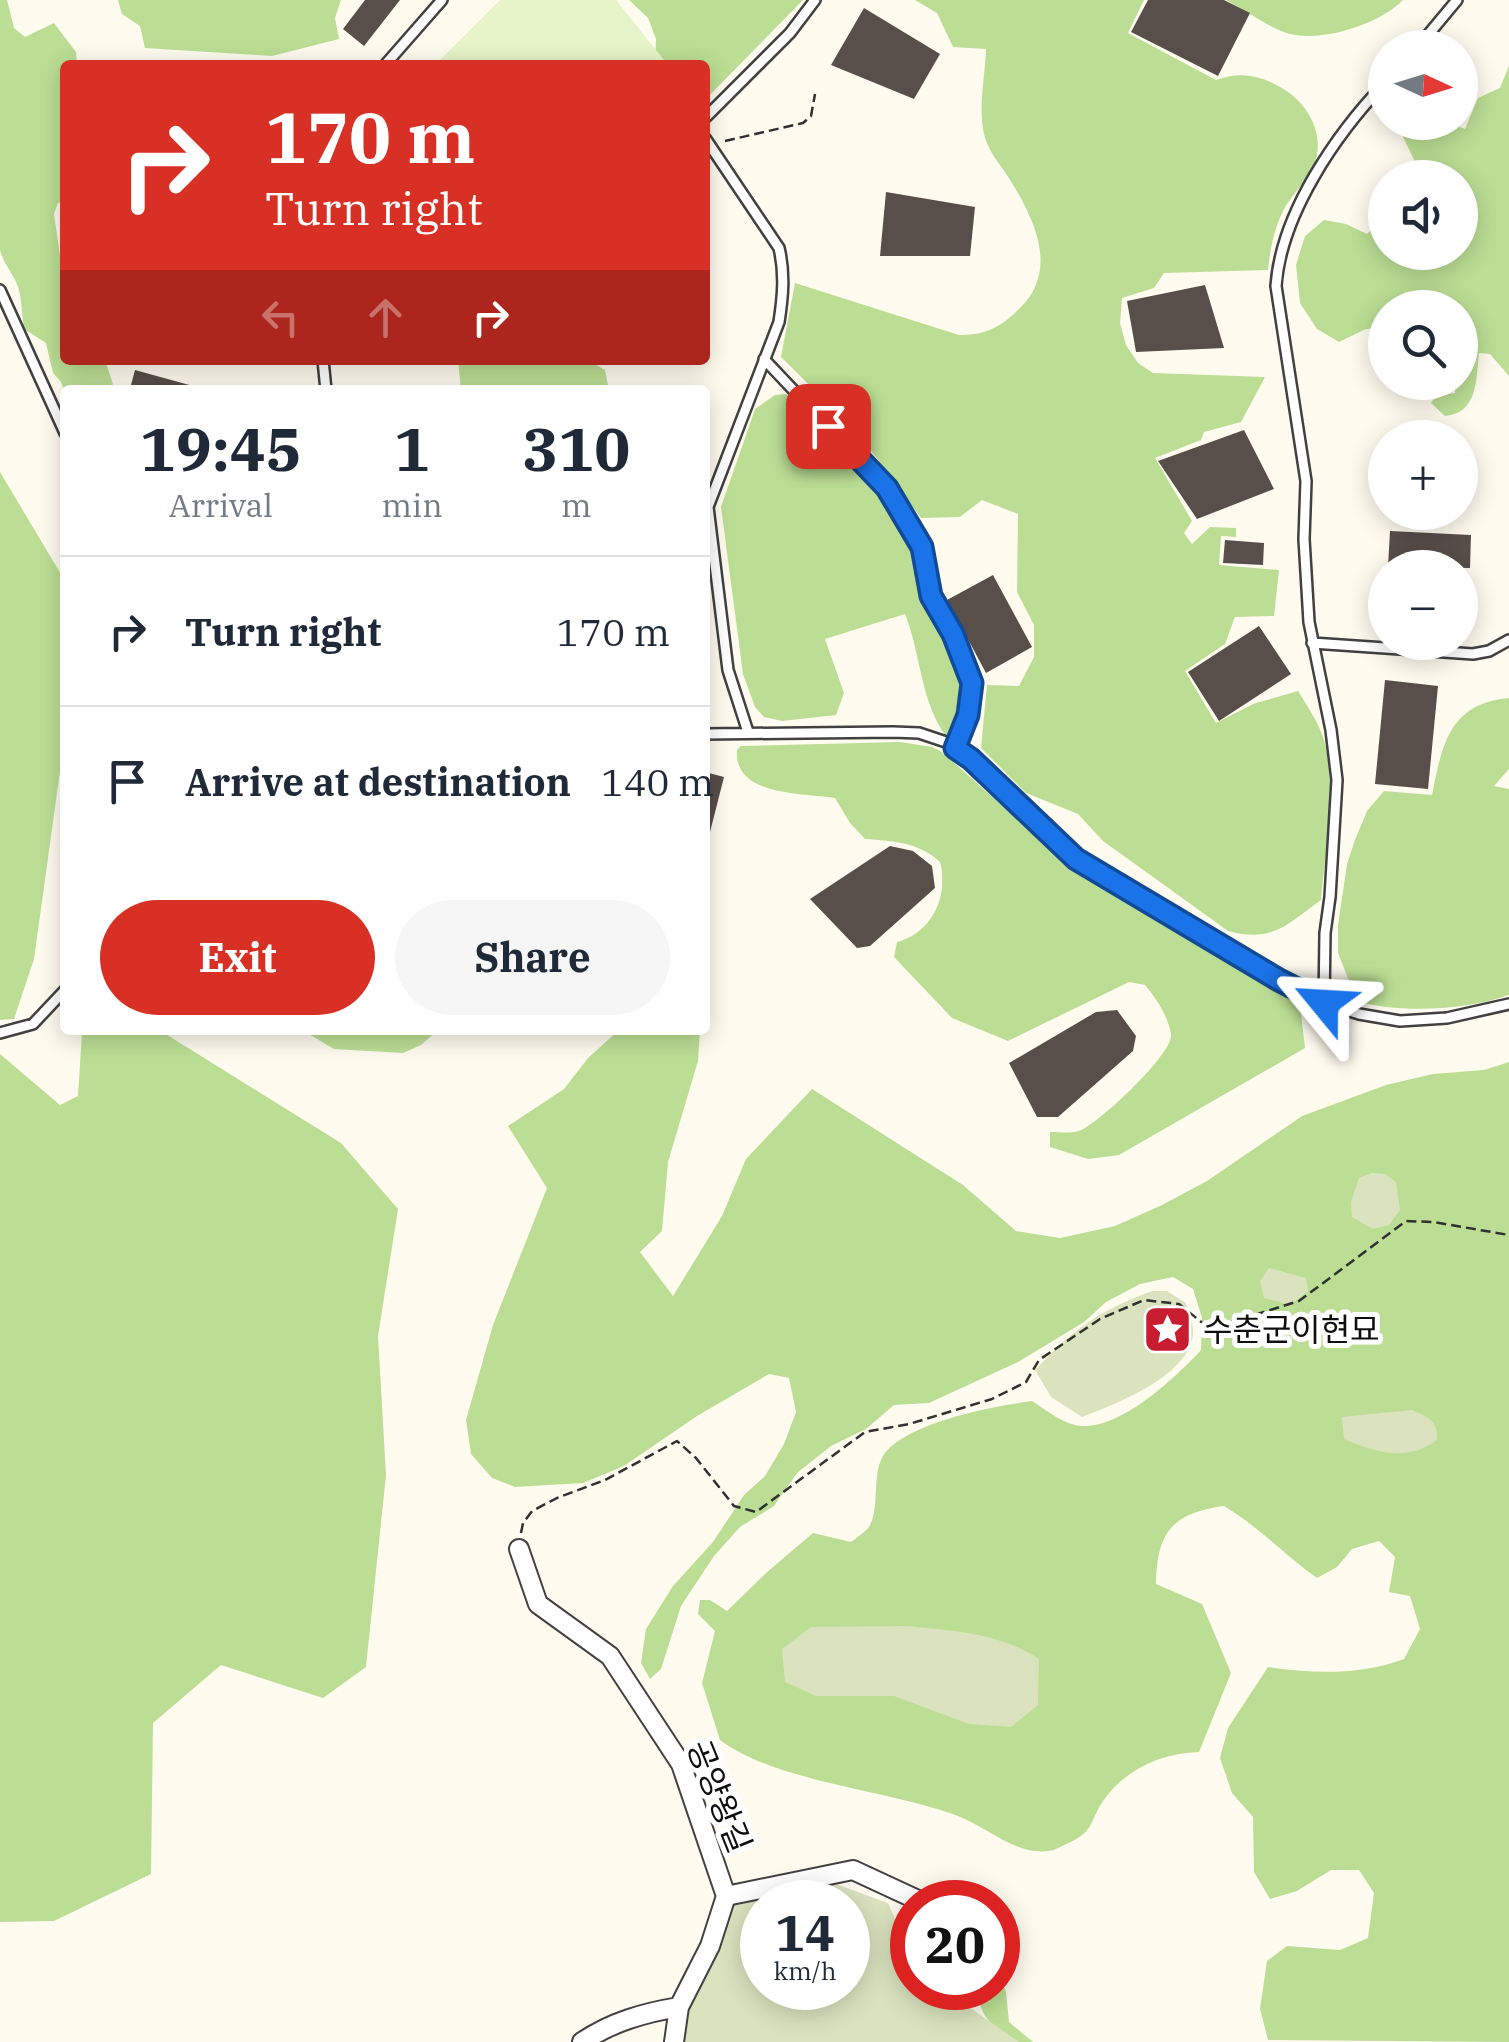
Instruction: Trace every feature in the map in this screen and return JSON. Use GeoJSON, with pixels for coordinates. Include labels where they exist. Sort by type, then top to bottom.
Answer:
{"type":"FeatureCollection","features":[{"type":"Feature","properties":{"kind":"street","name":"공양왕길"},"geometry":{"type":"LineString","coordinates":[[520,1549],[538,1604],[610,1656],[681,1764],[726,1896],[710,1946],[678,2007]]}},
{"type":"Feature","properties":{"kind":"street"},"geometry":{"type":"LineString","coordinates":[[726,1896],[853,1870],[890,1887]]}},
{"type":"Feature","properties":{"kind":"street"},"geometry":{"type":"LineString","coordinates":[[582,2042],[602,2029],[640,2014],[678,2007],[674,2042]]}},
{"type":"Feature","properties":{"kind":"lane"},"geometry":{"type":"LineString","coordinates":[[389,60],[442,0]]}},
{"type":"Feature","properties":{"kind":"lane"},"geometry":{"type":"LineString","coordinates":[[710,113],[790,32],[815,0]]}},
{"type":"Feature","properties":{"kind":"lane"},"geometry":{"type":"LineString","coordinates":[[1432,30],[1457,0]]}},
{"type":"Feature","properties":{"kind":"lane"},"geometry":{"type":"LineString","coordinates":[[1324,1003],[1325,933],[1337,780],[1331,730],[1312,643],[1305,578],[1306,481],[1276,286],[1278,258],[1289,226],[1314,180],[1368,100]]}},
{"type":"Feature","properties":{"kind":"lane"},"geometry":{"type":"LineString","coordinates":[[710,145],[779,248],[783,294],[779,322],[710,502]]}},
{"type":"Feature","properties":{"kind":"lane"},"geometry":{"type":"LineString","coordinates":[[0,290],[60,422]]}},
{"type":"Feature","properties":{"kind":"lane"},"geometry":{"type":"LineString","coordinates":[[764,359],[887,488],[922,547],[931,596],[953,634],[972,683],[968,715],[955,748]]}},
{"type":"Feature","properties":{"kind":"lane"},"geometry":{"type":"LineString","coordinates":[[710,523],[728,670],[748,732]]}},
{"type":"Feature","properties":{"kind":"lane"},"geometry":{"type":"LineString","coordinates":[[1312,643],[1472,654],[1489,651],[1509,640]]}},
{"type":"Feature","properties":{"kind":"lane"},"geometry":{"type":"LineString","coordinates":[[710,734],[919,733],[971,759],[1076,859],[1324,1003],[1400,1021],[1447,1018],[1509,1004]]}},
{"type":"Feature","properties":{"kind":"lane"},"geometry":{"type":"LineString","coordinates":[[0,1033],[33,1024],[60,995]]}},
{"type":"Feature","properties":{"kind":"path"},"geometry":{"type":"LineString","coordinates":[[710,139],[741,139],[803,123],[811,116],[815,94]]}},
{"type":"Feature","properties":{"kind":"path"},"geometry":{"type":"LineString","coordinates":[[520,1549],[523,1524],[532,1512],[677,1442],[696,1458],[731,1504],[756,1512],[865,1432],[909,1424],[992,1399],[1026,1382],[1039,1360],[1100,1319],[1144,1300],[1179,1304],[1210,1329],[1299,1302],[1406,1222],[1432,1222],[1509,1235]]}},
{"type":"Feature","properties":{"kind":"green space"},"geometry":{"type":"Polygon","coordinates":[[[0,0],[7,0],[14,28],[25,37],[54,23],[76,52],[77,60],[60,60],[60,202],[54,214],[60,256],[60,365],[107,365],[113,385],[62,385],[53,373],[46,343],[24,329],[18,287],[0,250],[0,0]]]}},
{"type":"Feature","properties":{"kind":"green space"},"geometry":{"type":"Polygon","coordinates":[[[118,0],[341,0],[335,18],[339,39],[272,56],[145,48],[140,26],[122,14],[118,0]]]}},
{"type":"Feature","properties":{"kind":"green space"},"geometry":{"type":"Polygon","coordinates":[[[500,0],[616,0],[664,60],[440,60],[500,0]]]}},
{"type":"Feature","properties":{"kind":"green space"},"geometry":{"type":"Polygon","coordinates":[[[629,0],[803,0],[710,95],[710,60],[655,60],[656,39],[648,18],[629,0]]]}},
{"type":"Feature","properties":{"kind":"green space"},"geometry":{"type":"Polygon","coordinates":[[[915,0],[1144,0],[1128,33],[1216,80],[1241,75],[1274,84],[1301,104],[1314,125],[1318,149],[1315,161],[1280,218],[1268,270],[1164,273],[1154,288],[1122,298],[1120,323],[1126,345],[1138,363],[1153,373],[1265,377],[1241,422],[1204,432],[1201,440],[1155,458],[1192,521],[1184,533],[1192,544],[1210,527],[1236,528],[1236,537],[1221,536],[1219,565],[1279,570],[1274,616],[1235,617],[1225,644],[1185,671],[1216,723],[1253,704],[1298,691],[1324,740],[1330,805],[1321,900],[1268,933],[1228,931],[1103,841],[1078,814],[1026,793],[981,748],[987,685],[1019,686],[1034,657],[1034,625],[1017,592],[1018,514],[982,500],[960,517],[921,518],[859,434],[781,357],[795,283],[968,335],[985,332],[1006,320],[1032,292],[1039,276],[1033,224],[984,134],[986,49],[953,47],[937,13],[915,0]]]}},
{"type":"Feature","properties":{"kind":"green space"},"geometry":{"type":"Polygon","coordinates":[[[1226,0],[1403,0],[1380,17],[1350,29],[1303,36],[1274,28],[1226,0]]]}},
{"type":"Feature","properties":{"kind":"green space"},"geometry":{"type":"Polygon","coordinates":[[[1509,66],[1509,376],[1490,354],[1479,353],[1478,363],[1478,290],[1368,290],[1368,329],[1339,342],[1317,329],[1300,303],[1296,265],[1305,236],[1324,220],[1368,233],[1368,270],[1478,270],[1478,160],[1414,160],[1404,140],[1478,140],[1478,98],[1500,88],[1509,66]]]}},
{"type":"Feature","properties":{"kind":"green space"},"geometry":{"type":"Polygon","coordinates":[[[458,365],[596,365],[605,370],[608,385],[460,385],[458,365]]]}},
{"type":"Feature","properties":{"kind":"green space"},"geometry":{"type":"Polygon","coordinates":[[[786,394],[828,434],[867,484],[891,506],[908,533],[916,551],[925,601],[952,646],[960,676],[961,705],[956,731],[945,735],[930,707],[905,614],[825,639],[844,693],[836,715],[782,721],[764,717],[755,707],[743,674],[721,507],[755,409],[775,395],[786,394]]]}},
{"type":"Feature","properties":{"kind":"green space"},"geometry":{"type":"Polygon","coordinates":[[[1470,400],[1464,409],[1445,416],[1431,403],[1470,400]]]}},
{"type":"Feature","properties":{"kind":"green space"},"geometry":{"type":"Polygon","coordinates":[[[0,472],[60,573],[60,771],[34,959],[14,1019],[0,1020],[0,472]]]}},
{"type":"Feature","properties":{"kind":"green space"},"geometry":{"type":"Polygon","coordinates":[[[1509,698],[1509,769],[1494,786],[1509,789],[1509,995],[1433,1009],[1393,1008],[1357,1001],[1338,953],[1338,925],[1347,864],[1367,811],[1384,791],[1432,795],[1445,743],[1461,717],[1473,708],[1509,698]]]}},
{"type":"Feature","properties":{"kind":"green space"},"geometry":{"type":"Polygon","coordinates":[[[900,742],[942,752],[1074,870],[1300,1005],[1305,1048],[1119,1155],[1088,1159],[1050,1147],[1050,1132],[1074,1132],[1090,1124],[1119,1101],[1161,1056],[1171,1034],[1149,990],[1145,985],[1129,982],[1008,1041],[952,1018],[894,957],[897,942],[920,930],[935,911],[942,888],[940,862],[914,846],[865,839],[835,798],[788,793],[758,784],[739,765],[737,750],[741,746],[900,742]]]}},
{"type":"Feature","properties":{"kind":"green space"},"geometry":{"type":"Polygon","coordinates":[[[82,1035],[167,1035],[341,1143],[398,1209],[378,1336],[386,1475],[366,1667],[323,1698],[221,1665],[153,1723],[151,1874],[54,1921],[0,1922],[0,1054],[60,1105],[78,1096],[82,1035]]]}},
{"type":"Feature","properties":{"kind":"green space"},"geometry":{"type":"Polygon","coordinates":[[[310,1035],[432,1035],[403,1053],[334,1049],[310,1035]]]}},
{"type":"Feature","properties":{"kind":"green space"},"geometry":{"type":"Polygon","coordinates":[[[613,1035],[700,1035],[698,1061],[668,1162],[662,1231],[640,1252],[673,1296],[722,1216],[746,1159],[812,1089],[963,1185],[1016,1231],[1060,1238],[1115,1226],[1162,1205],[1207,1181],[1302,1116],[1386,1085],[1433,1074],[1484,1070],[1509,1062],[1509,2042],[1268,2040],[1260,2009],[1267,1961],[1287,1946],[1340,1950],[1368,1938],[1374,1893],[1359,1870],[1331,1870],[1297,1891],[1270,1899],[1254,1872],[1253,1817],[1232,1793],[1220,1758],[1228,1728],[1268,1667],[1337,1672],[1404,1659],[1420,1629],[1410,1596],[1389,1592],[1395,1557],[1379,1541],[1352,1549],[1337,1567],[1317,1578],[1224,1506],[1192,1514],[1171,1528],[1160,1550],[1156,1584],[1202,1604],[1231,1673],[1199,1752],[1172,1755],[1136,1770],[1106,1797],[1086,1831],[1054,1850],[1024,1849],[958,1816],[802,1776],[744,1755],[720,1740],[702,1683],[715,1631],[698,1614],[700,1600],[710,1600],[727,1611],[813,1533],[851,1542],[858,1537],[872,1520],[882,1458],[892,1446],[928,1426],[1032,1401],[1069,1423],[1082,1426],[1114,1419],[1147,1399],[1201,1350],[1202,1318],[1193,1289],[1173,1277],[1140,1284],[1106,1302],[1084,1322],[1018,1362],[929,1403],[894,1405],[866,1429],[831,1446],[797,1473],[774,1506],[740,1527],[714,1556],[681,1606],[661,1669],[650,1679],[641,1663],[646,1629],[673,1586],[713,1542],[744,1495],[765,1476],[784,1444],[796,1412],[789,1378],[769,1374],[697,1416],[624,1466],[583,1483],[515,1487],[492,1478],[471,1454],[466,1420],[493,1325],[547,1188],[508,1126],[564,1089],[588,1058],[613,1035]]]}},
{"type":"Feature","properties":{"kind":"green space"},"geometry":{"type":"Polygon","coordinates":[[[1385,1174],[1396,1182],[1400,1210],[1389,1225],[1373,1229],[1352,1217],[1351,1202],[1359,1178],[1385,1174]]]}},
{"type":"Feature","properties":{"kind":"green space"},"geometry":{"type":"Polygon","coordinates":[[[1269,1268],[1306,1278],[1308,1291],[1290,1305],[1264,1298],[1260,1281],[1269,1268]]]}},
{"type":"Feature","properties":{"kind":"green space"},"geometry":{"type":"Polygon","coordinates":[[[1152,1291],[1167,1291],[1186,1303],[1193,1334],[1179,1363],[1149,1386],[1082,1417],[1051,1397],[1035,1370],[1088,1323],[1152,1291]]]}},
{"type":"Feature","properties":{"kind":"green space"},"geometry":{"type":"Polygon","coordinates":[[[1412,1410],[1428,1418],[1436,1428],[1437,1440],[1426,1447],[1392,1453],[1344,1439],[1342,1417],[1412,1410]]]}},
{"type":"Feature","properties":{"kind":"green space"},"geometry":{"type":"Polygon","coordinates":[[[908,1626],[993,1638],[1039,1659],[1038,1705],[1011,1727],[969,1724],[894,1696],[816,1696],[785,1682],[782,1649],[811,1627],[908,1626]]]}},
{"type":"Feature","properties":{"kind":"green space"},"geometry":{"type":"Polygon","coordinates":[[[870,1896],[888,1903],[890,1908],[890,2010],[973,2010],[1019,2042],[684,2042],[691,1987],[727,1906],[740,1903],[740,2010],[870,2010],[870,1896]]]}},
{"type":"Feature","properties":{"kind":"green space"},"geometry":{"type":"Polygon","coordinates":[[[982,2010],[1008,2010],[1009,2022],[1033,2042],[962,2042],[999,2033],[982,2010]]]}},
{"type":"Feature","properties":{"kind":"building"},"geometry":{"type":"Polygon","coordinates":[[[365,0],[400,0],[364,46],[343,29],[365,0]]]}},
{"type":"Feature","properties":{"kind":"building"},"geometry":{"type":"Polygon","coordinates":[[[1148,0],[1224,0],[1250,13],[1218,76],[1131,32],[1148,0]]]}},
{"type":"Feature","properties":{"kind":"building"},"geometry":{"type":"Polygon","coordinates":[[[864,8],[940,54],[914,99],[831,65],[864,8]]]}},
{"type":"Feature","properties":{"kind":"building"},"geometry":{"type":"Polygon","coordinates":[[[886,192],[975,207],[970,256],[880,256],[886,192]]]}},
{"type":"Feature","properties":{"kind":"building"},"geometry":{"type":"Polygon","coordinates":[[[1205,285],[1224,348],[1136,352],[1127,301],[1205,285]]]}},
{"type":"Feature","properties":{"kind":"building"},"geometry":{"type":"Polygon","coordinates":[[[135,370],[189,385],[131,385],[135,370]]]}},
{"type":"Feature","properties":{"kind":"building"},"geometry":{"type":"Polygon","coordinates":[[[1244,430],[1274,489],[1197,519],[1158,461],[1244,430]]]}},
{"type":"Feature","properties":{"kind":"building"},"geometry":{"type":"Polygon","coordinates":[[[1390,531],[1471,535],[1471,550],[1389,550],[1390,531]]]}},
{"type":"Feature","properties":{"kind":"building"},"geometry":{"type":"Polygon","coordinates":[[[1225,540],[1264,543],[1263,565],[1223,563],[1225,540]]]}},
{"type":"Feature","properties":{"kind":"building"},"geometry":{"type":"Polygon","coordinates":[[[993,575],[1032,647],[986,673],[947,600],[993,575]]]}},
{"type":"Feature","properties":{"kind":"building"},"geometry":{"type":"Polygon","coordinates":[[[1259,626],[1291,674],[1219,721],[1188,672],[1259,626]]]}},
{"type":"Feature","properties":{"kind":"building"},"geometry":{"type":"Polygon","coordinates":[[[1385,680],[1438,686],[1428,789],[1375,784],[1385,680]]]}},
{"type":"Feature","properties":{"kind":"building"},"geometry":{"type":"Polygon","coordinates":[[[710,773],[724,777],[710,832],[710,773]]]}},
{"type":"Feature","properties":{"kind":"building"},"geometry":{"type":"Polygon","coordinates":[[[890,846],[913,851],[932,866],[935,888],[870,946],[857,948],[810,899],[890,846]]]}},
{"type":"Feature","properties":{"kind":"building"},"geometry":{"type":"Polygon","coordinates":[[[1117,1010],[1136,1036],[1133,1051],[1058,1117],[1037,1117],[1009,1063],[1096,1012],[1117,1010]]]}},
{"type":"Feature","properties":{"kind":"place","name":"수춘군이현묘"},"geometry":{"type":"Point","coordinates":[1168,1329]}},
{"type":"Feature","properties":{"kind":"route"},"geometry":{"type":"LineString","coordinates":[[828,426],[887,488],[922,547],[931,596],[953,634],[972,683],[968,715],[955,748],[1076,859],[1324,1003]]}}]}
